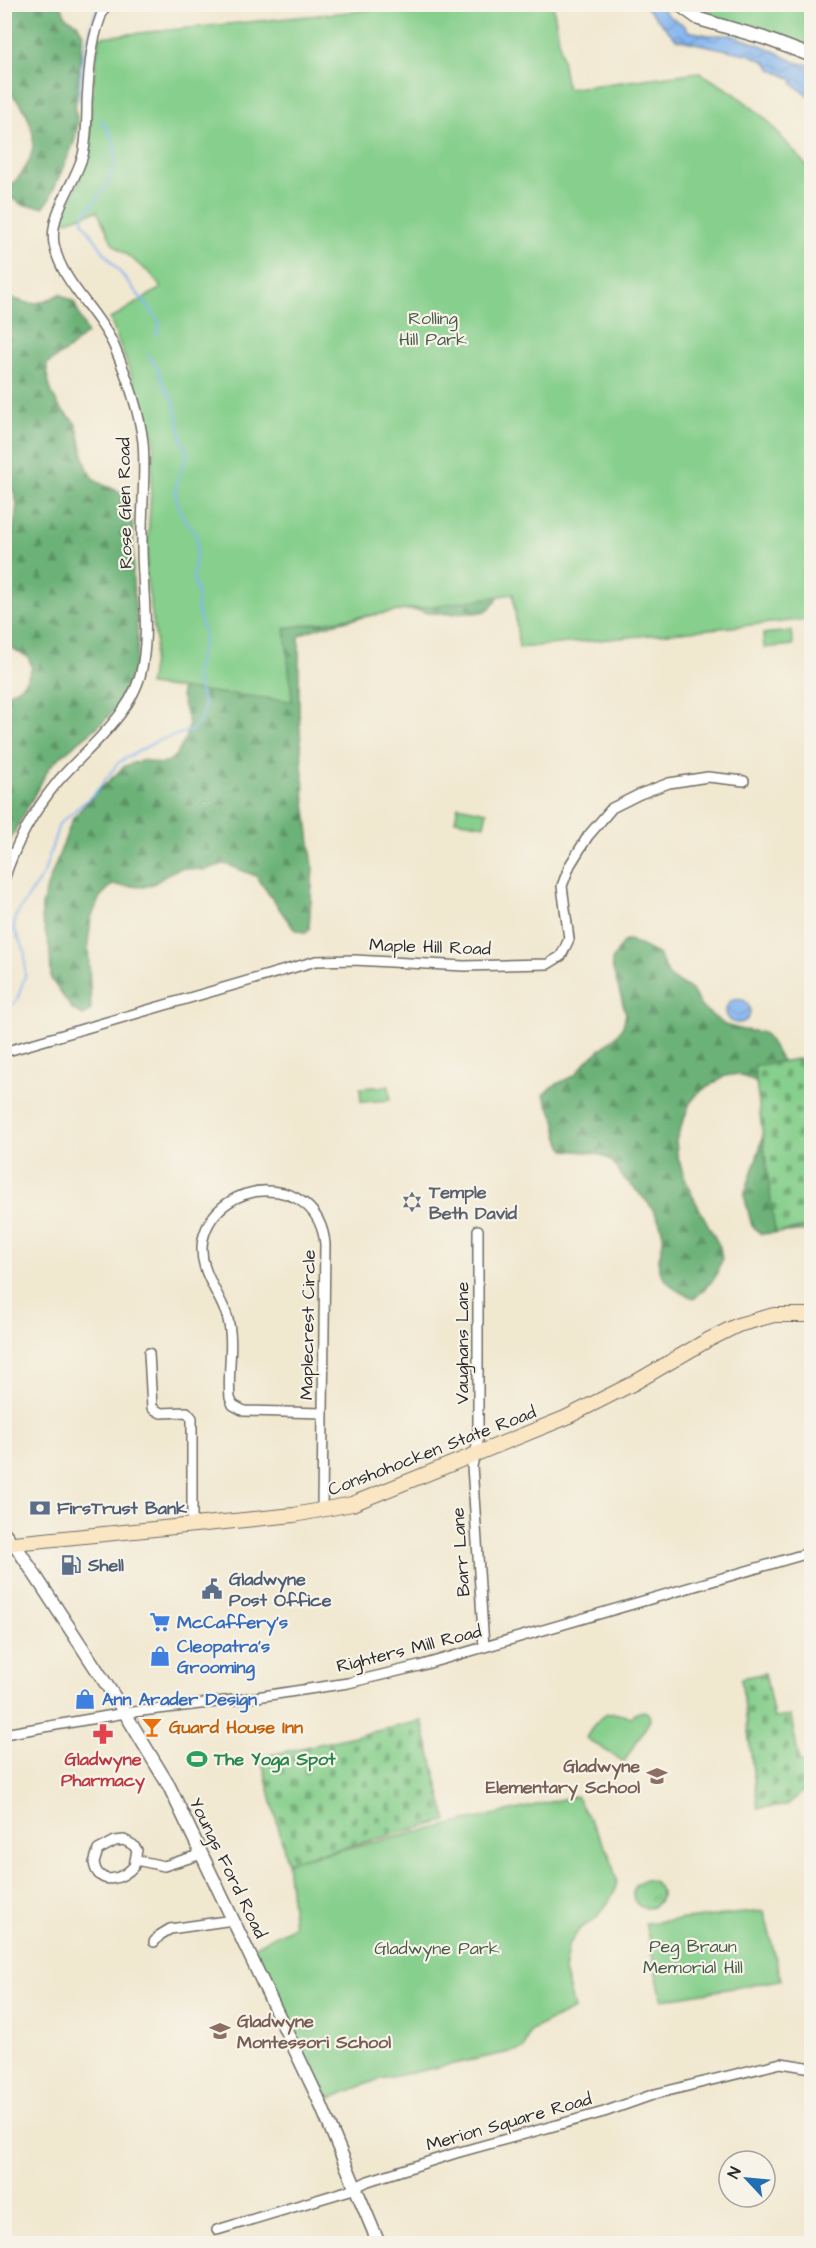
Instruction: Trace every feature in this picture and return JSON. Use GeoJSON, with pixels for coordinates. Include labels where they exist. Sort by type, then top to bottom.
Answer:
{"type":"FeatureCollection","features":[{"type":"Feature","properties":{"kind":"main road","name":"Conshohocken State Road"},"geometry":{"type":"LineString","coordinates":[[9,1543],[322,1511],[366,1499],[565,1418],[634,1383],[738,1325],[774,1315],[812,1315]]}},
{"type":"Feature","properties":{"kind":"street","name":"Rose Glen Road"},"geometry":{"type":"LineString","coordinates":[[4,880],[18,845],[37,809],[60,779],[123,708],[135,691],[144,662],[142,545],[144,458],[141,427],[114,346],[95,313],[64,272],[56,254],[54,242],[55,221],[83,154],[92,51],[98,21],[106,4]]}},
{"type":"Feature","properties":{"kind":"street"},"geometry":{"type":"LineString","coordinates":[[678,4],[699,19],[764,38],[812,56]]}},
{"type":"Feature","properties":{"kind":"street","name":"Maple Hill Road"},"geometry":{"type":"LineString","coordinates":[[4,1052],[319,961],[354,960],[464,966],[548,964],[561,956],[569,939],[562,886],[570,865],[588,836],[612,808],[669,783],[708,777],[744,781]]}},
{"type":"Feature","properties":{"kind":"street","name":"Maplecrest Circle"},"geometry":{"type":"LineString","coordinates":[[322,1511],[325,1244],[321,1223],[309,1206],[290,1195],[270,1191],[243,1196],[229,1203],[218,1213],[206,1232],[202,1247],[205,1270],[228,1322],[230,1398],[236,1407],[248,1411],[323,1413]]}},
{"type":"Feature","properties":{"kind":"street","name":"Vaughans Lane"},"geometry":{"type":"LineString","coordinates":[[474,1455],[478,1441],[478,1230]]}},
{"type":"Feature","properties":{"kind":"street"},"geometry":{"type":"LineString","coordinates":[[149,1353],[152,1408],[161,1413],[187,1412],[192,1418],[192,1525]]}},
{"type":"Feature","properties":{"kind":"street","name":"Barr Lane"},"geometry":{"type":"LineString","coordinates":[[474,1455],[472,1466],[484,1647]]}},
{"type":"Feature","properties":{"kind":"street","name":"Youngs Ford Road"},"geometry":{"type":"LineString","coordinates":[[4,1530],[9,1543],[125,1713],[169,1786],[318,2098],[380,2244]]}},
{"type":"Feature","properties":{"kind":"street","name":"Righters Mill Road"},"geometry":{"type":"LineString","coordinates":[[4,1734],[125,1713],[348,1683],[484,1647],[812,1552]]}},
{"type":"Feature","properties":{"kind":"street"},"geometry":{"type":"LineString","coordinates":[[118,1840],[124,1840],[133,1845],[137,1850],[136,1860],[130,1871],[111,1879],[99,1875],[94,1866],[98,1850],[118,1840]]}},
{"type":"Feature","properties":{"kind":"street"},"geometry":{"type":"LineString","coordinates":[[136,1860],[164,1866],[202,1854]]}},
{"type":"Feature","properties":{"kind":"street"},"geometry":{"type":"LineString","coordinates":[[154,1942],[170,1929],[233,1920]]}},
{"type":"Feature","properties":{"kind":"street","name":"Merion Square Road"},"geometry":{"type":"LineString","coordinates":[[217,2230],[456,2153],[604,2112],[655,2094],[781,2063],[812,2068]]}},
{"type":"Feature","properties":{"kind":"green space"},"geometry":{"type":"Polygon","coordinates":[[[4,5],[61,5],[66,17],[77,23],[83,34],[75,110],[78,123],[74,143],[48,202],[43,207],[23,205],[5,194],[28,163],[33,142],[28,118],[5,84],[4,5]]]}},
{"type":"Feature","properties":{"kind":"green space","name":"Rolling Hill Park"},"geometry":{"type":"Polygon","coordinates":[[[417,5],[553,5],[567,89],[699,72],[734,93],[766,119],[811,171],[811,619],[519,648],[513,594],[285,628],[292,701],[149,685],[156,641],[146,575],[154,436],[110,319],[161,288],[152,275],[113,244],[97,211],[60,223],[85,163],[100,37],[417,5]]]}},
{"type":"Feature","properties":{"kind":"green space"},"geometry":{"type":"Polygon","coordinates":[[[682,5],[811,5],[811,49],[696,12],[682,5]]]}},
{"type":"Feature","properties":{"kind":"green space"},"geometry":{"type":"Polygon","coordinates":[[[60,294],[74,302],[87,333],[47,364],[49,382],[58,405],[76,425],[84,458],[91,475],[98,482],[122,493],[129,504],[133,534],[133,583],[138,646],[133,671],[115,707],[105,720],[49,768],[5,849],[5,695],[22,684],[32,667],[28,657],[5,644],[5,555],[12,539],[17,504],[5,477],[5,295],[32,304],[60,294]]]}},
{"type":"Feature","properties":{"kind":"green space"},"geometry":{"type":"Polygon","coordinates":[[[504,586],[494,604],[485,611],[441,614],[411,610],[387,613],[318,628],[299,637],[299,712],[304,793],[313,867],[309,929],[306,933],[294,929],[256,876],[224,864],[205,870],[182,868],[144,887],[112,885],[100,897],[91,918],[88,944],[91,1010],[84,1016],[72,1009],[51,979],[50,950],[42,919],[42,906],[47,887],[73,818],[93,796],[125,766],[142,760],[160,764],[176,755],[185,740],[189,724],[181,696],[181,681],[201,635],[504,586]]]}},
{"type":"Feature","properties":{"kind":"green space"},"geometry":{"type":"Polygon","coordinates":[[[792,631],[793,645],[764,648],[763,634],[792,631]]]}},
{"type":"Feature","properties":{"kind":"green space"},"geometry":{"type":"Polygon","coordinates":[[[458,806],[487,812],[484,825],[455,820],[458,806]]]}},
{"type":"Feature","properties":{"kind":"green space"},"geometry":{"type":"Polygon","coordinates":[[[629,940],[658,954],[670,977],[692,990],[701,1007],[725,1025],[766,1035],[782,1061],[792,1067],[811,1065],[811,1230],[761,1234],[752,1226],[744,1195],[766,1123],[759,1086],[754,1081],[738,1074],[725,1076],[699,1092],[690,1103],[676,1140],[677,1154],[690,1191],[720,1247],[722,1260],[714,1279],[695,1298],[674,1289],[660,1271],[663,1235],[661,1225],[652,1209],[610,1160],[594,1153],[565,1150],[560,1143],[554,1117],[544,1094],[553,1086],[575,1075],[587,1061],[616,1036],[623,1026],[626,1014],[612,960],[623,942],[629,940]]]}},
{"type":"Feature","properties":{"kind":"green space"},"geometry":{"type":"Polygon","coordinates":[[[811,1057],[811,1226],[775,1233],[754,1066],[811,1057]]]}},
{"type":"Feature","properties":{"kind":"green space"},"geometry":{"type":"Polygon","coordinates":[[[389,1086],[390,1100],[361,1102],[360,1088],[389,1086]]]}},
{"type":"Feature","properties":{"kind":"green space"},"geometry":{"type":"Polygon","coordinates":[[[765,1673],[774,1718],[791,1716],[799,1761],[805,1766],[811,1760],[812,1784],[786,1806],[758,1808],[741,1678],[765,1673]]]}},
{"type":"Feature","properties":{"kind":"green space"},"geometry":{"type":"Polygon","coordinates":[[[644,1711],[649,1714],[650,1720],[624,1762],[586,1738],[599,1719],[604,1716],[615,1713],[631,1718],[635,1713],[644,1711]]]}},
{"type":"Feature","properties":{"kind":"green space"},"geometry":{"type":"Polygon","coordinates":[[[422,1721],[447,1821],[287,1862],[261,1757],[422,1721]]]}},
{"type":"Feature","properties":{"kind":"green space","name":"Gladwyne Park"},"geometry":{"type":"Polygon","coordinates":[[[576,1796],[609,1854],[617,1881],[609,1901],[595,1920],[580,1928],[568,1946],[564,1971],[574,2009],[531,2030],[524,2049],[377,2080],[323,2101],[254,1947],[294,1926],[287,1862],[576,1796]]]}},
{"type":"Feature","properties":{"kind":"green space"},"geometry":{"type":"Polygon","coordinates":[[[647,1880],[657,1884],[661,1894],[657,1904],[647,1908],[637,1904],[633,1894],[637,1884],[647,1880]]]}},
{"type":"Feature","properties":{"kind":"green space","name":"Peg Braun Memorial Hill"},"geometry":{"type":"Polygon","coordinates":[[[764,1911],[781,1980],[662,2000],[645,1923],[764,1911]]]}},
{"type":"Feature","properties":{"kind":"water"},"geometry":{"type":"Polygon","coordinates":[[[644,5],[662,5],[667,15],[684,25],[688,31],[708,35],[732,35],[768,48],[795,62],[811,65],[811,97],[793,84],[792,79],[771,69],[766,62],[751,55],[676,39],[644,5]]]}},
{"type":"Feature","properties":{"kind":"water"},"geometry":{"type":"Polygon","coordinates":[[[738,999],[747,1002],[750,1011],[747,1020],[738,1023],[729,1020],[726,1011],[729,1002],[738,999]]]}},
{"type":"Feature","properties":{"kind":"waterway"},"geometry":{"type":"LineString","coordinates":[[79,100],[82,59],[98,4]]}},
{"type":"Feature","properties":{"kind":"waterway"},"geometry":{"type":"LineString","coordinates":[[101,120],[112,138],[116,157],[107,185],[87,210],[83,222],[160,323],[157,334]]}},
{"type":"Feature","properties":{"kind":"waterway"},"geometry":{"type":"LineString","coordinates":[[4,1012],[17,1000],[25,976],[25,952],[14,929],[15,917],[44,873],[59,824],[95,793],[119,762],[157,741],[192,730],[203,714],[204,704],[195,675],[205,636],[197,609],[198,596],[193,578],[197,549],[196,534],[182,515],[176,498],[176,485],[188,452],[182,441],[174,402],[162,382],[159,371],[148,355]]}},
{"type":"Feature","properties":{"kind":"place","name":"Temple Beth David"},"geometry":{"type":"Point","coordinates":[412,1202]}},
{"type":"Feature","properties":{"kind":"place","name":"FirsTrust Bank"},"geometry":{"type":"Point","coordinates":[40,1508]}},
{"type":"Feature","properties":{"kind":"place","name":"Shell"},"geometry":{"type":"Point","coordinates":[71,1565]}},
{"type":"Feature","properties":{"kind":"place","name":"Gladwyne Post Office"},"geometry":{"type":"Point","coordinates":[212,1589]}},
{"type":"Feature","properties":{"kind":"place","name":"McCaffery's"},"geometry":{"type":"Point","coordinates":[160,1622]}},
{"type":"Feature","properties":{"kind":"place","name":"Cleopatra's Grooming"},"geometry":{"type":"Point","coordinates":[160,1656]}},
{"type":"Feature","properties":{"kind":"place","name":"Ann Arader Design"},"geometry":{"type":"Point","coordinates":[85,1699]}},
{"type":"Feature","properties":{"kind":"place","name":"Guard House Inn"},"geometry":{"type":"Point","coordinates":[152,1727]}},
{"type":"Feature","properties":{"kind":"place","name":"Gladwyne Pharmacy"},"geometry":{"type":"Point","coordinates":[103,1734]}},
{"type":"Feature","properties":{"kind":"place","name":"The Yoga Spot"},"geometry":{"type":"Point","coordinates":[197,1759]}},
{"type":"Feature","properties":{"kind":"place","name":"Gladwyne Elementary School"},"geometry":{"type":"Point","coordinates":[657,1776]}},
{"type":"Feature","properties":{"kind":"place","name":"Gladwyne Montessori School"},"geometry":{"type":"Point","coordinates":[220,2031]}}]}
